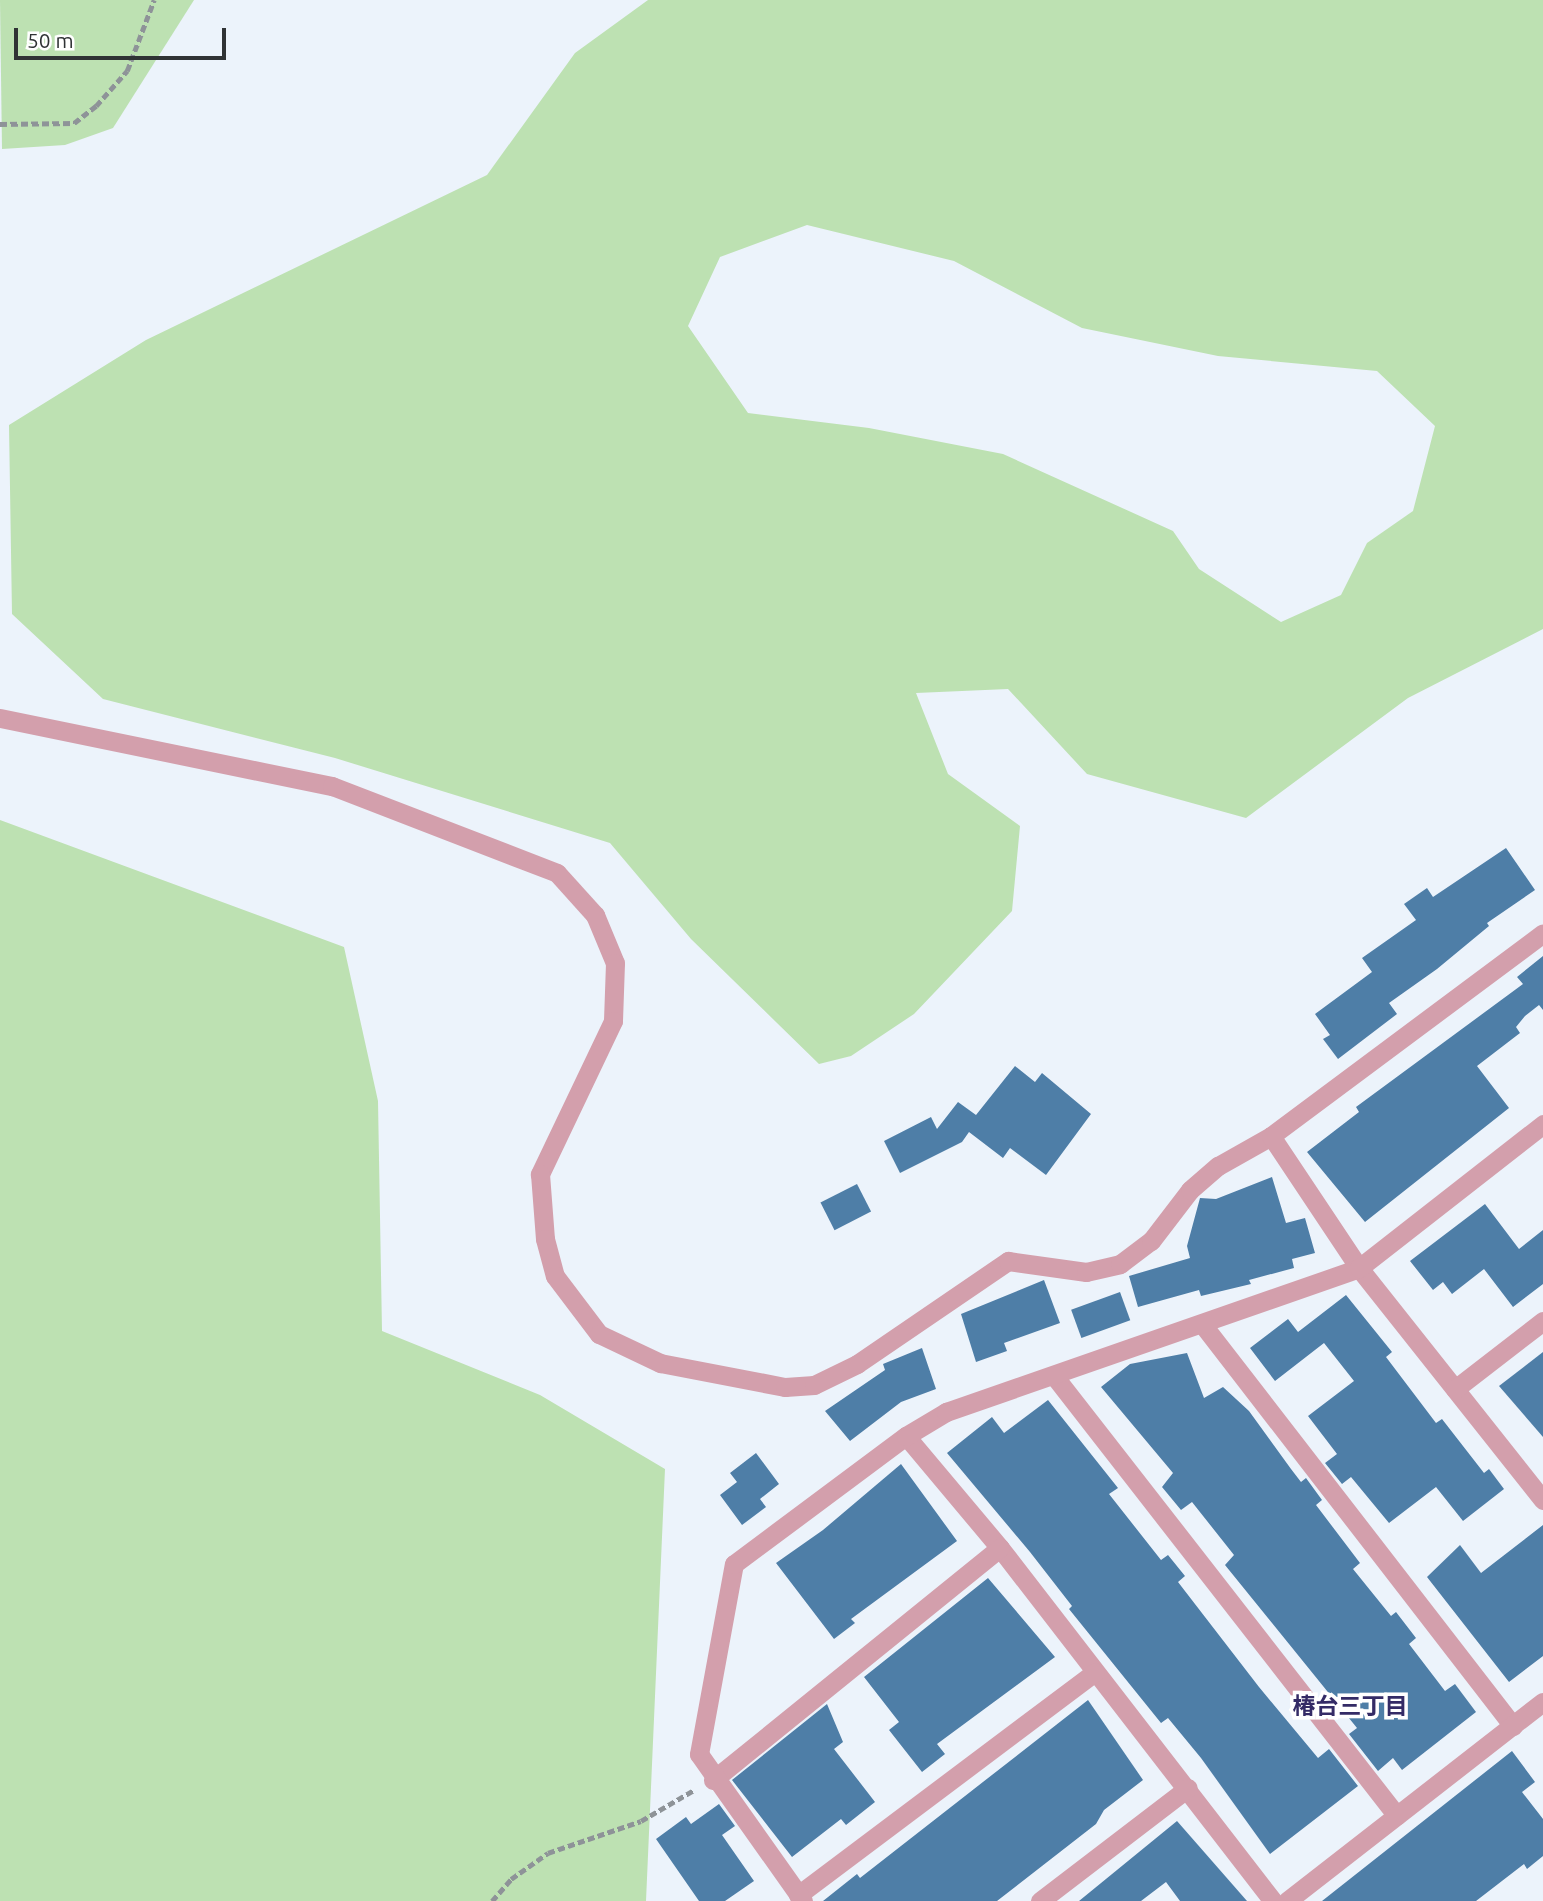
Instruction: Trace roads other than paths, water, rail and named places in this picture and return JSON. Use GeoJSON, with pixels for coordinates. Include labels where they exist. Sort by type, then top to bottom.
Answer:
{"type":"FeatureCollection","features":[{"type":"Feature","properties":{"kind":"street"},"geometry":{"type":"LineString","coordinates":[[0,718],[332,786],[557,873],[595,915],[615,962],[613,1021],[540,1174],[545,1239],[555,1276],[590,1328],[660,1363],[785,1387],[814,1385],[857,1364],[1008,1261],[1086,1272],[1120,1264],[1151,1241],[1199,1182],[1271,1136],[1543,933]]}},
{"type":"Feature","properties":{"kind":"street"},"geometry":{"type":"LineString","coordinates":[[1095,1672],[801,1898],[713,1780],[699,1754],[734,1564],[906,1436],[946,1412],[1055,1377],[1359,1268],[1543,1124]]}},
{"type":"Feature","properties":{"kind":"street"},"geometry":{"type":"LineString","coordinates":[[1271,1136],[1359,1268],[1543,1500]]}},
{"type":"Feature","properties":{"kind":"street"},"geometry":{"type":"LineString","coordinates":[[1455,1389],[1543,1321]]}},
{"type":"Feature","properties":{"kind":"street"},"geometry":{"type":"LineString","coordinates":[[1203,1325],[1513,1726]]}},
{"type":"Feature","properties":{"kind":"street"},"geometry":{"type":"LineString","coordinates":[[1055,1377],[1397,1816]]}},
{"type":"Feature","properties":{"kind":"street"},"geometry":{"type":"LineString","coordinates":[[906,1436],[1000,1548],[1273,1901]]}},
{"type":"Feature","properties":{"kind":"street"},"geometry":{"type":"LineString","coordinates":[[713,1780],[1000,1548]]}},
{"type":"Feature","properties":{"kind":"street"},"geometry":{"type":"LineString","coordinates":[[1287,1901],[1543,1702]]}},
{"type":"Feature","properties":{"kind":"street"},"geometry":{"type":"LineString","coordinates":[[1041,1901],[1188,1788]]}},
{"type":"Feature","properties":{"kind":"district","name":"椿台三丁目"},"geometry":{"type":"Point","coordinates":[1350,1706]}}]}
